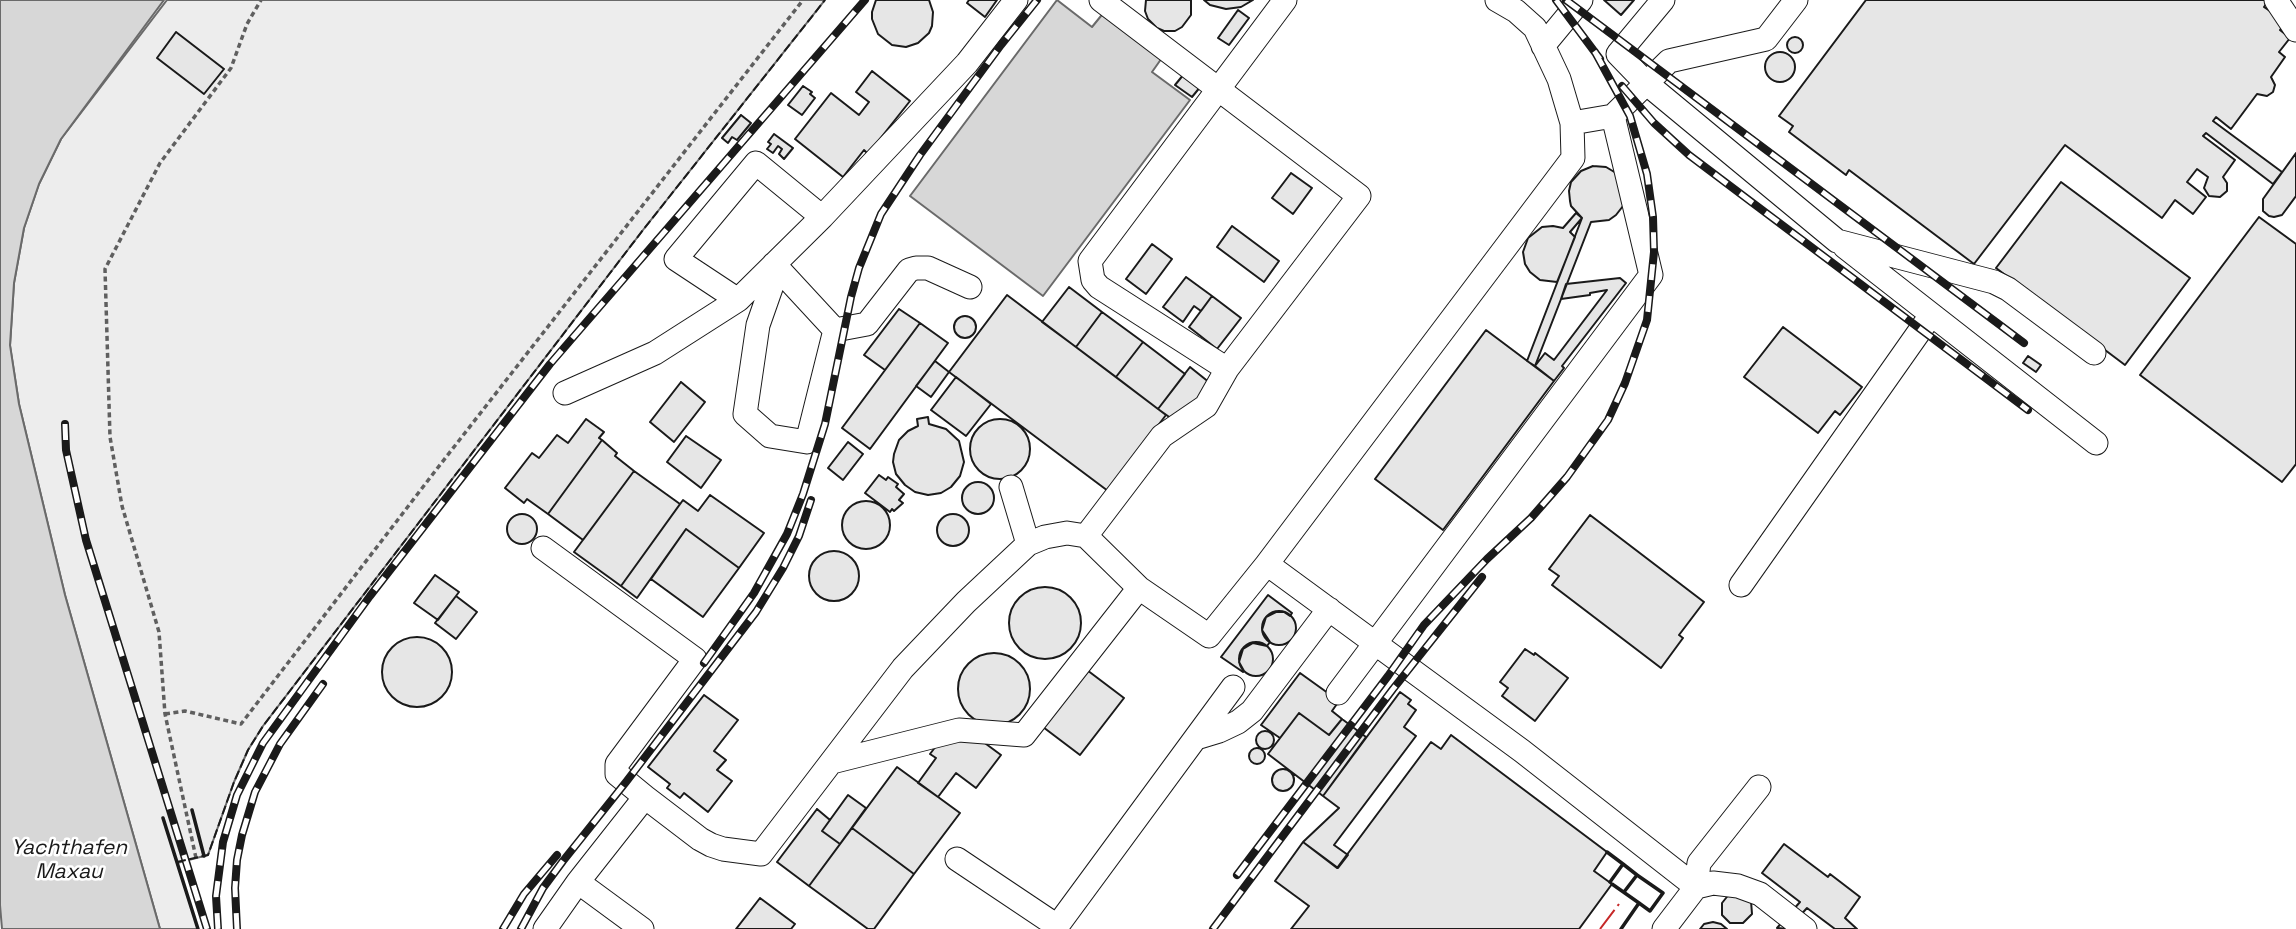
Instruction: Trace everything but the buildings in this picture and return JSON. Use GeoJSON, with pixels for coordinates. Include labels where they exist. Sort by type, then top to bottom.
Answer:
{"type":"FeatureCollection","features":[{"type":"Feature","properties":{"kind":"lane"},"geometry":{"type":"LineString","coordinates":[[565,393],[655,353],[738,300],[776,266],[967,63],[1016,0]]}},
{"type":"Feature","properties":{"kind":"lane"},"geometry":{"type":"LineString","coordinates":[[1086,536],[1162,436],[1206,406],[1227,369],[1359,196],[1101,0]]}},
{"type":"Feature","properties":{"kind":"lane"},"geometry":{"type":"LineString","coordinates":[[1227,369],[1099,287],[1093,279],[1090,261],[1285,0]]}},
{"type":"Feature","properties":{"kind":"lane"},"geometry":{"type":"LineString","coordinates":[[543,548],[695,659],[617,764],[617,774],[700,839],[723,849],[761,854],[903,668],[966,602],[1028,544],[1045,537],[1067,533],[1086,536],[1139,588],[1209,636],[1267,564],[1573,158],[1572,123],[1559,79],[1535,28],[1516,11],[1497,0]]}},
{"type":"Feature","properties":{"kind":"lane"},"geometry":{"type":"LineString","coordinates":[[1543,46],[1581,0]]}},
{"type":"Feature","properties":{"kind":"lane"},"geometry":{"type":"LineString","coordinates":[[1663,0],[1618,54],[1646,83],[1837,241],[2096,443]]}},
{"type":"Feature","properties":{"kind":"lane"},"geometry":{"type":"LineString","coordinates":[[1572,123],[1613,116],[1669,61],[1766,39],[1796,0]]}},
{"type":"Feature","properties":{"kind":"lane"},"geometry":{"type":"LineString","coordinates":[[2276,0],[2296,30]]}},
{"type":"Feature","properties":{"kind":"lane"},"geometry":{"type":"LineString","coordinates":[[1338,693],[1651,275],[1613,116]]}},
{"type":"Feature","properties":{"kind":"lane"},"geometry":{"type":"LineString","coordinates":[[738,300],[676,259],[756,163],[822,217]]}},
{"type":"Feature","properties":{"kind":"lane"},"geometry":{"type":"LineString","coordinates":[[1837,241],[1994,282],[2008,289],[2094,352]]}},
{"type":"Feature","properties":{"kind":"lane"},"geometry":{"type":"LineString","coordinates":[[776,266],[835,330]]}},
{"type":"Feature","properties":{"kind":"lane"},"geometry":{"type":"LineString","coordinates":[[776,266],[758,325],[745,414],[770,436],[807,442],[835,330]]}},
{"type":"Feature","properties":{"kind":"lane"},"geometry":{"type":"LineString","coordinates":[[835,330],[867,324],[909,270],[928,268],[970,287]]}},
{"type":"Feature","properties":{"kind":"lane"},"geometry":{"type":"LineString","coordinates":[[1741,585],[1931,315]]}},
{"type":"Feature","properties":{"kind":"lane"},"geometry":{"type":"LineString","coordinates":[[1011,487],[1028,544]]}},
{"type":"Feature","properties":{"kind":"lane"},"geometry":{"type":"LineString","coordinates":[[1267,564],[1522,751],[1696,887]]}},
{"type":"Feature","properties":{"kind":"lane"},"geometry":{"type":"LineString","coordinates":[[832,762],[958,730],[1024,736],[1139,588]]}},
{"type":"Feature","properties":{"kind":"lane"},"geometry":{"type":"LineString","coordinates":[[1196,738],[1238,722],[1252,711],[1329,609]]}},
{"type":"Feature","properties":{"kind":"lane"},"geometry":{"type":"LineString","coordinates":[[957,859],[1056,928],[1233,687]]}},
{"type":"Feature","properties":{"kind":"lane"},"geometry":{"type":"LineString","coordinates":[[1664,929],[1696,887],[1699,863],[1759,787]]}},
{"type":"Feature","properties":{"kind":"lane"},"geometry":{"type":"LineString","coordinates":[[545,929],[645,797]]}},
{"type":"Feature","properties":{"kind":"lane"},"geometry":{"type":"LineString","coordinates":[[578,882],[642,929]]}},
{"type":"Feature","properties":{"kind":"lane"},"geometry":{"type":"LineString","coordinates":[[1696,887],[1713,883],[1738,886],[1760,894],[1805,929]]}},
{"type":"Feature","properties":{"kind":"path"},"geometry":{"type":"LineString","coordinates":[[196,858],[165,714],[159,632],[122,506],[110,437],[105,270],[160,163],[231,68],[247,24],[261,0]]}},
{"type":"Feature","properties":{"kind":"path"},"geometry":{"type":"LineString","coordinates":[[165,714],[185,710],[241,724],[444,459],[803,0]]}},
{"type":"Feature","properties":{"kind":"shaded area"},"geometry":{"type":"Polygon","coordinates":[[[167,0],[825,0],[643,230],[263,726],[248,750],[234,782],[208,855],[177,863],[198,929],[160,929],[65,595],[19,404],[10,346],[14,283],[24,228],[39,184],[61,139],[167,0]]]}},
{"type":"Feature","properties":{"kind":"water","name":"Yachthafen Maxau"},"geometry":{"type":"Polygon","coordinates":[[[0,0],[164,0],[61,139],[39,184],[24,228],[14,283],[10,345],[19,404],[65,595],[160,929],[2,929],[0,0]]]}},
{"type":"Feature","properties":{"kind":"water"},"geometry":{"type":"Polygon","coordinates":[[[1057,0],[1092,27],[1105,11],[1164,55],[1152,72],[1190,100],[1043,296],[910,196],[1057,0]]]}},
{"type":"Feature","properties":{"kind":"railway"},"geometry":{"type":"LineString","coordinates":[[218,929],[216,896],[223,842],[237,795],[263,743],[370,596],[550,364],[865,0]]}},
{"type":"Feature","properties":{"kind":"railway"},"geometry":{"type":"LineString","coordinates":[[704,663],[754,593],[787,534],[803,494],[825,424],[859,268],[881,214],[920,155],[1037,0]]}},
{"type":"Feature","properties":{"kind":"railway"},"geometry":{"type":"LineString","coordinates":[[1556,0],[1600,59]]}},
{"type":"Feature","properties":{"kind":"railway"},"geometry":{"type":"LineString","coordinates":[[1566,0],[2024,343]]}},
{"type":"Feature","properties":{"kind":"railway"},"geometry":{"type":"LineString","coordinates":[[1237,875],[1424,625],[1487,559],[1531,518],[1567,477],[1608,420],[1625,383],[1647,320],[1654,252],[1653,217],[1647,174],[1630,116],[1595,52]]}},
{"type":"Feature","properties":{"kind":"railway"},"geometry":{"type":"LineString","coordinates":[[1622,86],[1654,123],[1689,155],[2028,410]]}},
{"type":"Feature","properties":{"kind":"railway"},"geometry":{"type":"LineString","coordinates":[[65,424],[66,450],[86,540],[207,929]]}},
{"type":"Feature","properties":{"kind":"railway"},"geometry":{"type":"LineString","coordinates":[[521,929],[543,888],[563,861],[756,612],[799,536],[811,500]]}},
{"type":"Feature","properties":{"kind":"railway"},"geometry":{"type":"LineString","coordinates":[[1213,929],[1393,689],[1482,577]]}},
{"type":"Feature","properties":{"kind":"railway"},"geometry":{"type":"LineString","coordinates":[[237,929],[237,860],[255,792],[280,744],[323,684]]}},
{"type":"Feature","properties":{"kind":"railway"},"geometry":{"type":"LineString","coordinates":[[503,929],[524,894],[557,855]]}},
{"type":"Feature","properties":{"kind":"fence"},"geometry":{"type":"LineString","coordinates":[[177,862],[208,855],[234,782],[248,750],[263,726],[643,230],[825,0]]}},
{"type":"Feature","properties":{"kind":"wall"},"geometry":{"type":"LineString","coordinates":[[192,810],[204,856]]}},
{"type":"Feature","properties":{"kind":"wall"},"geometry":{"type":"LineString","coordinates":[[163,818],[198,929]]}},
{"type":"Feature","properties":{"kind":"wall"},"geometry":{"type":"LineString","coordinates":[[1607,852],[1623,864]]}},
{"type":"Feature","properties":{"kind":"wall"},"geometry":{"type":"LineString","coordinates":[[1610,882],[1623,864],[1637,875]]}},
{"type":"Feature","properties":{"kind":"wall"},"geometry":{"type":"LineString","coordinates":[[1621,929],[1639,903],[1650,911],[1663,893],[1637,875],[1624,892]]}},
{"type":"Feature","properties":{"kind":"wall"},"geometry":{"type":"LineString","coordinates":[[1612,884],[1639,903]]}},
{"type":"Feature","properties":{"kind":"power"},"geometry":{"type":"LineString","coordinates":[[1600,929],[1619,904]]}}]}
